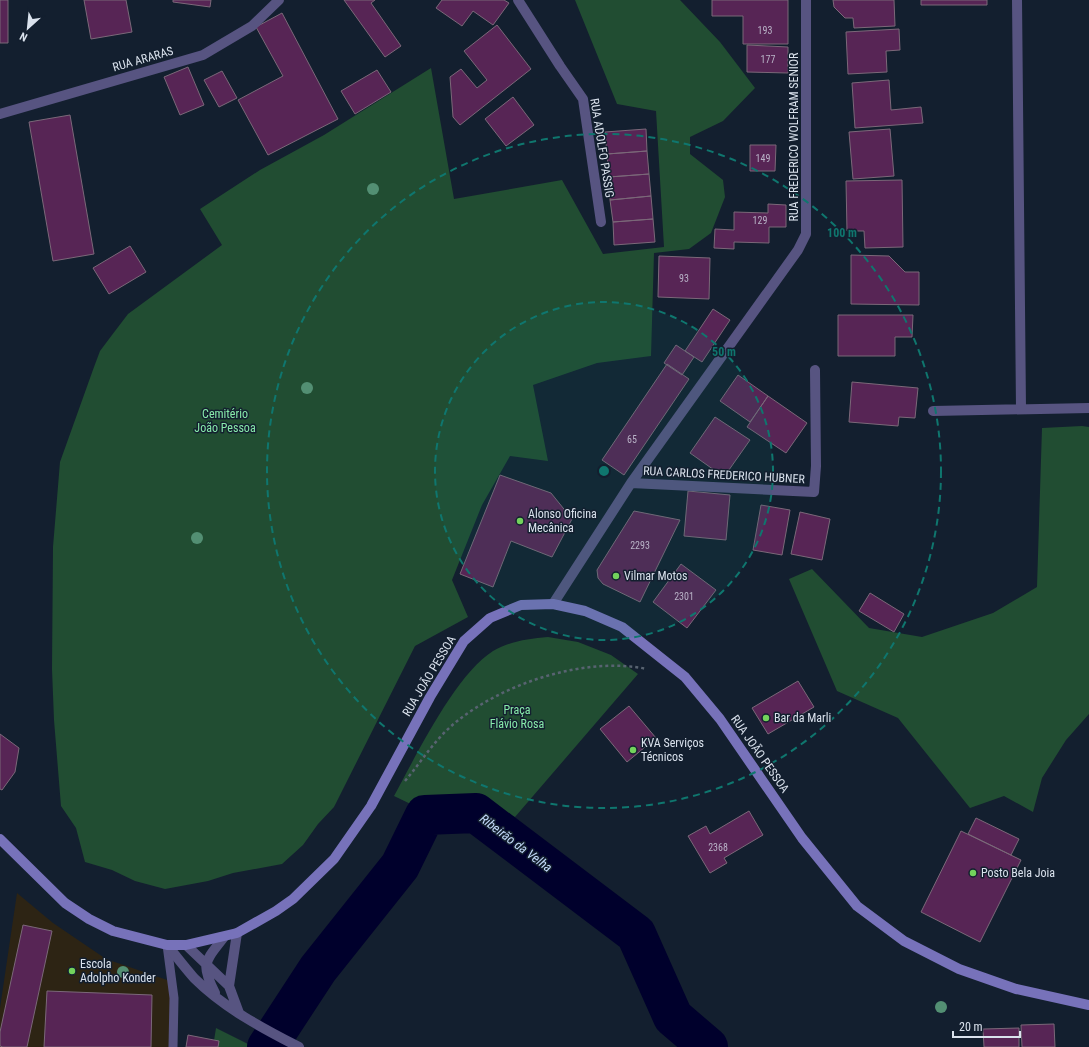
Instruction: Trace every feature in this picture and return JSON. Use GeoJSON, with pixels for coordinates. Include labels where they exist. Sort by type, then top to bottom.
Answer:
{"type":"FeatureCollection","features":[{"type":"Feature","properties":{"kind":"main road","name":"RUA JOÃO PESSOA"},"geometry":{"type":"LineString","coordinates":[[0,839],[65,903],[89,919],[113,931],[167,945],[186,945],[237,933],[276,911],[293,899],[334,859],[371,806],[430,697],[464,641],[490,618],[521,605],[553,604],[586,611],[622,627],[685,678],[720,719],[802,838],[857,906],[869,915],[904,941],[959,969],[1016,988],[1089,1005]]}},
{"type":"Feature","properties":{"kind":"street","name":"RUA ARARAS"},"geometry":{"type":"LineString","coordinates":[[0,114],[203,55],[252,26],[278,0]]}},
{"type":"Feature","properties":{"kind":"street","name":"RUA ADOLFO PASSIG"},"geometry":{"type":"LineString","coordinates":[[518,0],[560,66],[584,99],[601,222]]}},
{"type":"Feature","properties":{"kind":"street","name":"RUA FREDERICO WOLFRAM SENIOR"},"geometry":{"type":"LineString","coordinates":[[553,604],[631,483],[798,250],[806,234],[806,0]]}},
{"type":"Feature","properties":{"kind":"street"},"geometry":{"type":"LineString","coordinates":[[1017,0],[1021,410]]}},
{"type":"Feature","properties":{"kind":"street","name":"RUA CARLOS FREDERICO HUBNER"},"geometry":{"type":"LineString","coordinates":[[631,483],[814,492],[816,466],[815,370]]}},
{"type":"Feature","properties":{"kind":"street"},"geometry":{"type":"LineString","coordinates":[[933,412],[1089,408]]}},
{"type":"Feature","properties":{"kind":"street"},"geometry":{"type":"LineString","coordinates":[[229,986],[237,933]]}},
{"type":"Feature","properties":{"kind":"street"},"geometry":{"type":"LineString","coordinates":[[218,999],[206,975],[206,964],[224,937]]}},
{"type":"Feature","properties":{"kind":"street"},"geometry":{"type":"LineString","coordinates":[[167,945],[194,978],[218,999],[252,1023],[299,1047]]}},
{"type":"Feature","properties":{"kind":"street"},"geometry":{"type":"LineString","coordinates":[[186,945],[229,986],[239,1013]]}},
{"type":"Feature","properties":{"kind":"lane"},"geometry":{"type":"LineString","coordinates":[[167,945],[174,998],[173,1047]]}},
{"type":"Feature","properties":{"kind":"path"},"geometry":{"type":"LineString","coordinates":[[403,784],[429,748],[456,722],[487,701],[536,679],[586,668],[615,666],[651,670]]}},
{"type":"Feature","properties":{"kind":"shaded area","name":"Escola Adolpho Konder"},"geometry":{"type":"Polygon","coordinates":[[[17,893],[53,923],[106,959],[173,982],[169,1047],[0,1047],[0,1008],[17,893]]]}},
{"type":"Feature","properties":{"kind":"green space","name":"Cemitério João Pessoa"},"geometry":{"type":"Polygon","coordinates":[[[575,0],[680,0],[720,42],[755,88],[723,121],[690,137],[690,154],[723,180],[725,197],[711,233],[689,249],[654,253],[651,356],[597,363],[533,385],[548,461],[510,456],[482,505],[452,580],[468,617],[415,646],[334,807],[318,824],[303,845],[282,864],[233,873],[208,881],[165,889],[135,881],[112,870],[85,862],[76,828],[61,806],[54,720],[52,669],[53,547],[60,462],[100,351],[128,314],[222,245],[200,209],[260,170],[324,135],[431,68],[454,199],[562,180],[603,254],[664,247],[656,111],[617,104],[575,0]]]}},
{"type":"Feature","properties":{"kind":"green space"},"geometry":{"type":"Polygon","coordinates":[[[1089,427],[1089,714],[1066,740],[1042,778],[1033,812],[1004,796],[970,808],[898,718],[837,691],[789,579],[812,569],[869,628],[922,637],[993,613],[1037,587],[1042,428],[1089,427]]]}},
{"type":"Feature","properties":{"kind":"green space","name":"Praça Flávio Rosa"},"geometry":{"type":"Polygon","coordinates":[[[548,637],[578,642],[611,655],[638,674],[515,817],[466,798],[436,801],[421,809],[394,796],[425,739],[451,697],[479,662],[493,651],[506,645],[548,637]]]}},
{"type":"Feature","properties":{"kind":"green space"},"geometry":{"type":"Polygon","coordinates":[[[216,1028],[254,1047],[213,1047],[216,1028]]]}},
{"type":"Feature","properties":{"kind":"building"},"geometry":{"type":"Polygon","coordinates":[[[0,0],[8,0],[8,43],[0,43],[0,0]]]}},
{"type":"Feature","properties":{"kind":"building"},"geometry":{"type":"Polygon","coordinates":[[[84,0],[126,0],[132,32],[91,39],[84,0]]]}},
{"type":"Feature","properties":{"kind":"building"},"geometry":{"type":"Polygon","coordinates":[[[173,0],[211,0],[210,7],[173,2],[173,0]]]}},
{"type":"Feature","properties":{"kind":"building"},"geometry":{"type":"Polygon","coordinates":[[[344,0],[375,0],[371,3],[401,46],[385,57],[344,0]]]}},
{"type":"Feature","properties":{"kind":"building"},"geometry":{"type":"Polygon","coordinates":[[[442,0],[504,0],[509,3],[493,25],[473,11],[462,26],[436,8],[442,0]]]}},
{"type":"Feature","properties":{"kind":"building"},"geometry":{"type":"Polygon","coordinates":[[[712,0],[788,0],[788,44],[743,44],[743,16],[712,16],[712,0]]]}},
{"type":"Feature","properties":{"kind":"building"},"geometry":{"type":"Polygon","coordinates":[[[833,0],[894,0],[895,26],[854,28],[853,18],[845,18],[834,7],[833,0]]]}},
{"type":"Feature","properties":{"kind":"building"},"geometry":{"type":"Polygon","coordinates":[[[921,0],[987,0],[987,5],[921,5],[921,0]]]}},
{"type":"Feature","properties":{"kind":"building"},"geometry":{"type":"Polygon","coordinates":[[[282,13],[338,119],[268,155],[238,100],[283,76],[256,27],[282,13]]]}},
{"type":"Feature","properties":{"kind":"building"},"geometry":{"type":"Polygon","coordinates":[[[497,25],[531,69],[460,125],[453,117],[450,77],[461,69],[477,88],[487,80],[464,51],[497,25]]]}},
{"type":"Feature","properties":{"kind":"building"},"geometry":{"type":"Polygon","coordinates":[[[899,29],[900,50],[886,51],[887,72],[848,74],[846,32],[899,29]]]}},
{"type":"Feature","properties":{"kind":"building"},"geometry":{"type":"Polygon","coordinates":[[[747,45],[788,47],[788,73],[747,72],[747,45]]]}},
{"type":"Feature","properties":{"kind":"building"},"geometry":{"type":"Polygon","coordinates":[[[188,67],[204,105],[180,115],[164,77],[188,67]]]}},
{"type":"Feature","properties":{"kind":"building"},"geometry":{"type":"Polygon","coordinates":[[[377,70],[391,92],[355,114],[341,91],[377,70]]]}},
{"type":"Feature","properties":{"kind":"building"},"geometry":{"type":"Polygon","coordinates":[[[222,71],[237,98],[219,107],[204,80],[222,71]]]}},
{"type":"Feature","properties":{"kind":"building"},"geometry":{"type":"Polygon","coordinates":[[[889,80],[891,110],[921,107],[923,123],[855,128],[852,83],[889,80]]]}},
{"type":"Feature","properties":{"kind":"building"},"geometry":{"type":"Polygon","coordinates":[[[513,97],[534,125],[506,146],[485,119],[513,97]]]}},
{"type":"Feature","properties":{"kind":"building"},"geometry":{"type":"Polygon","coordinates":[[[70,115],[94,254],[53,261],[29,122],[70,115]]]}},
{"type":"Feature","properties":{"kind":"building"},"geometry":{"type":"Polygon","coordinates":[[[646,129],[647,151],[607,154],[605,132],[646,129]]]}},
{"type":"Feature","properties":{"kind":"building"},"geometry":{"type":"Polygon","coordinates":[[[890,129],[894,176],[853,179],[849,132],[890,129]]]}},
{"type":"Feature","properties":{"kind":"building"},"geometry":{"type":"Polygon","coordinates":[[[750,145],[776,145],[775,171],[750,171],[750,145]]]}},
{"type":"Feature","properties":{"kind":"building"},"geometry":{"type":"Polygon","coordinates":[[[647,151],[649,174],[609,177],[607,154],[647,151]]]}},
{"type":"Feature","properties":{"kind":"building"},"geometry":{"type":"Polygon","coordinates":[[[649,174],[651,196],[610,200],[609,177],[649,174]]]}},
{"type":"Feature","properties":{"kind":"building"},"geometry":{"type":"Polygon","coordinates":[[[902,180],[903,247],[865,248],[864,231],[847,231],[846,181],[902,180]]]}},
{"type":"Feature","properties":{"kind":"building"},"geometry":{"type":"Polygon","coordinates":[[[651,196],[653,219],[613,222],[610,200],[651,196]]]}},
{"type":"Feature","properties":{"kind":"building"},"geometry":{"type":"Polygon","coordinates":[[[768,204],[786,205],[786,227],[769,227],[769,243],[734,242],[734,249],[714,248],[715,229],[734,230],[734,212],[768,213],[768,204]]]}},
{"type":"Feature","properties":{"kind":"building"},"geometry":{"type":"Polygon","coordinates":[[[653,219],[655,242],[614,245],[613,222],[653,219]]]}},
{"type":"Feature","properties":{"kind":"building"},"geometry":{"type":"Polygon","coordinates":[[[130,246],[146,272],[109,294],[93,268],[130,246]]]}},
{"type":"Feature","properties":{"kind":"building"},"geometry":{"type":"Polygon","coordinates":[[[851,255],[889,256],[905,272],[919,272],[919,305],[851,304],[851,255]]]}},
{"type":"Feature","properties":{"kind":"building"},"geometry":{"type":"Polygon","coordinates":[[[659,256],[710,258],[709,299],[658,297],[659,256]]]}},
{"type":"Feature","properties":{"kind":"building"},"geometry":{"type":"Polygon","coordinates":[[[713,309],[730,320],[702,362],[685,351],[713,309]]]}},
{"type":"Feature","properties":{"kind":"building"},"geometry":{"type":"Polygon","coordinates":[[[838,315],[913,315],[912,337],[895,337],[895,356],[838,356],[838,315]]]}},
{"type":"Feature","properties":{"kind":"building"},"geometry":{"type":"Polygon","coordinates":[[[676,345],[694,357],[682,375],[664,363],[676,345]]]}},
{"type":"Feature","properties":{"kind":"building"},"geometry":{"type":"Polygon","coordinates":[[[667,364],[689,379],[624,475],[602,460],[667,364]]]}},
{"type":"Feature","properties":{"kind":"building"},"geometry":{"type":"Polygon","coordinates":[[[738,375],[768,396],[750,422],[720,401],[738,375]]]}},
{"type":"Feature","properties":{"kind":"building"},"geometry":{"type":"Polygon","coordinates":[[[852,382],[918,388],[915,418],[899,417],[898,426],[849,422],[852,382]]]}},
{"type":"Feature","properties":{"kind":"building"},"geometry":{"type":"Polygon","coordinates":[[[768,396],[807,423],[786,453],[747,427],[768,396]]]}},
{"type":"Feature","properties":{"kind":"building"},"geometry":{"type":"Polygon","coordinates":[[[715,417],[750,440],[724,477],[690,453],[715,417]]]}},
{"type":"Feature","properties":{"kind":"building"},"geometry":{"type":"Polygon","coordinates":[[[500,475],[551,493],[572,519],[552,557],[511,541],[493,587],[460,574],[500,475]]]}},
{"type":"Feature","properties":{"kind":"building"},"geometry":{"type":"Polygon","coordinates":[[[688,491],[730,495],[726,540],[684,536],[688,491]]]}},
{"type":"Feature","properties":{"kind":"building"},"geometry":{"type":"Polygon","coordinates":[[[761,505],[790,510],[782,555],[753,550],[761,505]]]}},
{"type":"Feature","properties":{"kind":"building"},"geometry":{"type":"Polygon","coordinates":[[[634,511],[680,520],[640,602],[603,584],[598,578],[597,570],[634,511]]]}},
{"type":"Feature","properties":{"kind":"building"},"geometry":{"type":"Polygon","coordinates":[[[800,512],[830,519],[822,560],[791,554],[800,512]]]}},
{"type":"Feature","properties":{"kind":"building"},"geometry":{"type":"Polygon","coordinates":[[[681,564],[716,590],[687,628],[653,602],[681,564]]]}},
{"type":"Feature","properties":{"kind":"building"},"geometry":{"type":"Polygon","coordinates":[[[870,593],[904,614],[894,632],[859,611],[870,593]]]}},
{"type":"Feature","properties":{"kind":"building"},"geometry":{"type":"Polygon","coordinates":[[[798,681],[814,707],[768,734],[752,708],[798,681]]]}},
{"type":"Feature","properties":{"kind":"building"},"geometry":{"type":"Polygon","coordinates":[[[629,706],[656,738],[627,762],[600,729],[629,706]]]}},
{"type":"Feature","properties":{"kind":"building"},"geometry":{"type":"Polygon","coordinates":[[[0,734],[19,748],[15,772],[2,790],[0,789],[0,734]]]}},
{"type":"Feature","properties":{"kind":"building"},"geometry":{"type":"Polygon","coordinates":[[[749,811],[763,835],[724,858],[727,863],[710,873],[688,836],[706,826],[710,834],[749,811]]]}},
{"type":"Feature","properties":{"kind":"building"},"geometry":{"type":"Polygon","coordinates":[[[976,818],[1019,839],[1011,855],[968,834],[976,818]]]}},
{"type":"Feature","properties":{"kind":"building"},"geometry":{"type":"Polygon","coordinates":[[[961,831],[1021,860],[980,942],[921,912],[961,831]]]}},
{"type":"Feature","properties":{"kind":"building"},"geometry":{"type":"Polygon","coordinates":[[[23,925],[52,931],[27,1047],[3,1047],[0,1046],[0,1032],[23,925]]]}},
{"type":"Feature","properties":{"kind":"building"},"geometry":{"type":"Polygon","coordinates":[[[47,991],[152,995],[151,1047],[44,1047],[47,991]]]}},
{"type":"Feature","properties":{"kind":"building"},"geometry":{"type":"Polygon","coordinates":[[[1054,1024],[1055,1047],[1022,1047],[1021,1025],[1054,1024]]]}},
{"type":"Feature","properties":{"kind":"building"},"geometry":{"type":"Polygon","coordinates":[[[1019,1028],[1019,1047],[984,1047],[983,1029],[1019,1028]]]}},
{"type":"Feature","properties":{"kind":"building"},"geometry":{"type":"Polygon","coordinates":[[[188,1035],[219,1041],[218,1047],[186,1047],[188,1035]]]}},
{"type":"Feature","properties":{"kind":"waterway","name":"Ribeirão da Velha"},"geometry":{"type":"LineString","coordinates":[[267,1047],[318,969],[400,866],[425,815],[476,813],[636,934],[673,1017],[708,1047]]}},
{"type":"Feature","properties":{"kind":"place","name":"Alonso Oficina Mecânica"},"geometry":{"type":"Point","coordinates":[520,521]}},
{"type":"Feature","properties":{"kind":"place","name":"Vilmar Motos"},"geometry":{"type":"Point","coordinates":[616,576]}},
{"type":"Feature","properties":{"kind":"place","name":"Bar da Marli"},"geometry":{"type":"Point","coordinates":[766,718]}},
{"type":"Feature","properties":{"kind":"place","name":"KVA Serviços Técnicos"},"geometry":{"type":"Point","coordinates":[633,750]}},
{"type":"Feature","properties":{"kind":"place","name":"Posto Bela Joia"},"geometry":{"type":"Point","coordinates":[973,873]}},
{"type":"Feature","properties":{"kind":"place","name":"Escola Adolpho Konder"},"geometry":{"type":"Point","coordinates":[72,971]}}]}
